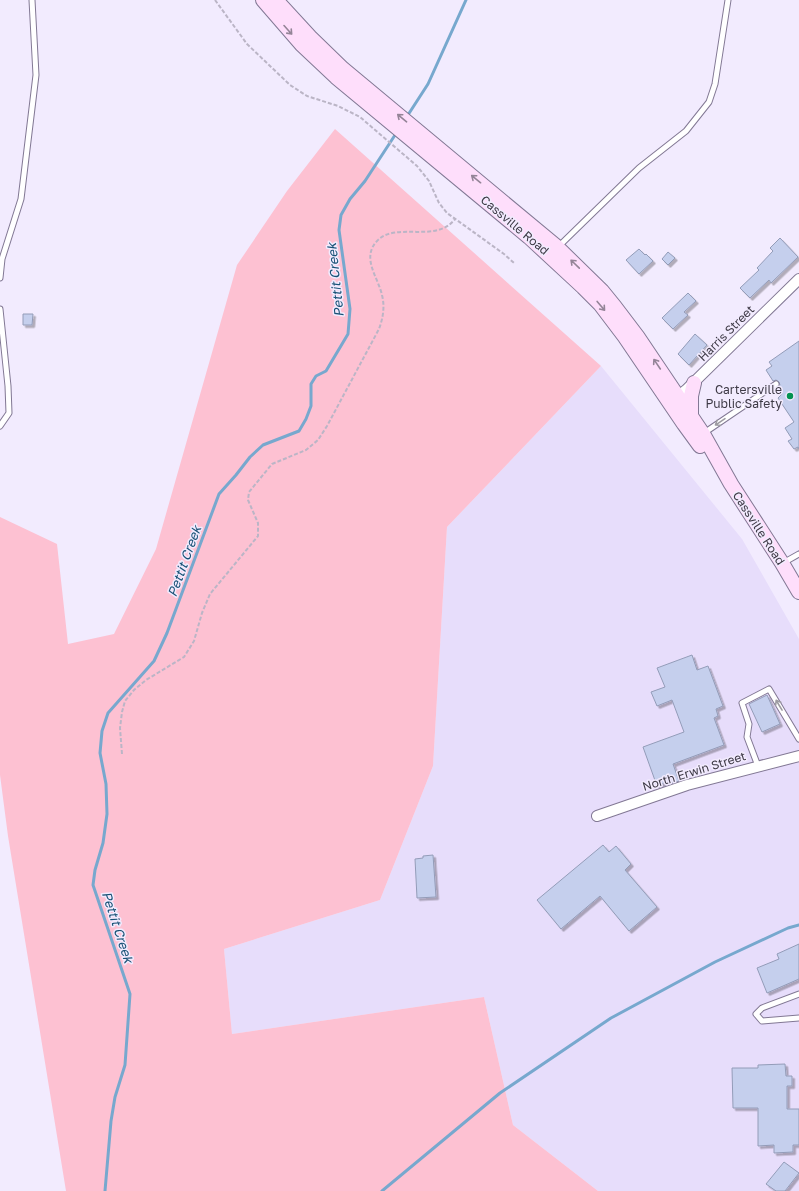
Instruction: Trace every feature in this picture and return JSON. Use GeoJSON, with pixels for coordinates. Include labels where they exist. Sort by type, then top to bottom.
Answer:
{"type":"FeatureCollection","features":[{"type":"Feature","properties":{"kind":"main road","name":"Cassville Road"},"geometry":{"type":"LineString","coordinates":[[263,0],[302,45],[557,247],[584,272],[615,307],[674,400],[695,440],[731,484]]}},
{"type":"Feature","properties":{"kind":"main road","name":"Cassville Road"},"geometry":{"type":"LineString","coordinates":[[276,0],[310,37],[339,73]]}},
{"type":"Feature","properties":{"kind":"main road","name":"Cassville Road"},"geometry":{"type":"LineString","coordinates":[[429,147],[530,237],[583,287],[611,318],[674,400],[691,416],[703,434],[731,484],[799,592]]}},
{"type":"Feature","properties":{"kind":"main road"},"geometry":{"type":"LineString","coordinates":[[691,416],[691,396],[694,383]]}},
{"type":"Feature","properties":{"kind":"street","name":"Harris Street"},"geometry":{"type":"LineString","coordinates":[[674,400],[694,383],[799,279]]}},
{"type":"Feature","properties":{"kind":"street","name":"North Erwin Street"},"geometry":{"type":"LineString","coordinates":[[597,816],[686,785],[799,756]]}},
{"type":"Feature","properties":{"kind":"lane"},"geometry":{"type":"LineString","coordinates":[[0,278],[2,259],[21,198],[36,76],[32,0]]}},
{"type":"Feature","properties":{"kind":"lane"},"geometry":{"type":"LineString","coordinates":[[557,247],[639,168],[686,131],[709,102],[715,84],[728,0]]}},
{"type":"Feature","properties":{"kind":"lane"},"geometry":{"type":"LineString","coordinates":[[0,309],[8,386],[9,414],[0,426]]}},
{"type":"Feature","properties":{"kind":"lane"},"geometry":{"type":"LineString","coordinates":[[703,434],[776,384]]}},
{"type":"Feature","properties":{"kind":"lane"},"geometry":{"type":"LineString","coordinates":[[782,564],[799,554]]}},
{"type":"Feature","properties":{"kind":"lane"},"geometry":{"type":"LineString","coordinates":[[758,766],[747,738],[749,724],[742,703],[769,689],[799,738]]}},
{"type":"Feature","properties":{"kind":"lane"},"geometry":{"type":"LineString","coordinates":[[799,994],[762,1008],[756,1014],[762,1021],[799,1018]]}},
{"type":"Feature","properties":{"kind":"path"},"geometry":{"type":"LineString","coordinates":[[215,0],[247,44],[290,85],[307,96],[338,106],[360,117],[421,170],[433,188],[443,208],[452,217],[514,263]]}},
{"type":"Feature","properties":{"kind":"path"},"geometry":{"type":"LineString","coordinates":[[122,754],[120,728],[125,701],[134,690],[146,680],[184,657],[194,641],[210,594],[258,536],[258,523],[248,500],[249,492],[272,464],[299,454],[318,440],[379,329],[383,317],[382,297],[373,274],[370,261],[371,251],[375,243],[382,237],[394,233],[428,232],[442,229],[449,226],[455,219]]}},
{"type":"Feature","properties":{"kind":"shaded area"},"geometry":{"type":"Polygon","coordinates":[[[335,129],[601,366],[447,527],[433,766],[380,900],[224,949],[232,1034],[484,997],[513,1125],[598,1191],[66,1191],[8,836],[0,775],[0,517],[57,544],[68,644],[114,634],[156,549],[237,265],[287,191],[335,129]]]}},
{"type":"Feature","properties":{"kind":"shaded area"},"geometry":{"type":"Polygon","coordinates":[[[601,366],[742,539],[799,639],[799,1191],[598,1191],[513,1125],[484,997],[232,1034],[224,949],[380,900],[433,766],[447,527],[601,366]]]}},
{"type":"Feature","properties":{"kind":"building"},"geometry":{"type":"Polygon","coordinates":[[[780,238],[798,257],[771,283],[769,280],[750,298],[740,288],[759,270],[757,268],[773,251],[770,248],[780,238]]]}},
{"type":"Feature","properties":{"kind":"building"},"geometry":{"type":"Polygon","coordinates":[[[639,249],[653,261],[639,274],[626,260],[639,249]]]}},
{"type":"Feature","properties":{"kind":"building"},"geometry":{"type":"Polygon","coordinates":[[[668,252],[675,258],[668,265],[662,259],[668,252]]]}},
{"type":"Feature","properties":{"kind":"building"},"geometry":{"type":"Polygon","coordinates":[[[688,293],[696,301],[684,312],[688,315],[673,329],[662,318],[688,293]]]}},
{"type":"Feature","properties":{"kind":"building"},"geometry":{"type":"Polygon","coordinates":[[[23,314],[33,314],[32,325],[23,325],[23,314]]]}},
{"type":"Feature","properties":{"kind":"building"},"geometry":{"type":"Polygon","coordinates":[[[695,334],[707,345],[689,365],[678,354],[695,334]]]}},
{"type":"Feature","properties":{"kind":"building","name":"Cartersville Public Safety"},"geometry":{"type":"Polygon","coordinates":[[[799,341],[799,449],[798,447],[794,449],[788,441],[792,439],[785,428],[794,422],[778,398],[782,394],[778,388],[780,385],[779,382],[776,380],[773,381],[766,370],[772,366],[769,362],[799,341]]]}},
{"type":"Feature","properties":{"kind":"building"},"geometry":{"type":"Polygon","coordinates":[[[692,655],[697,670],[708,666],[723,706],[716,709],[718,716],[714,718],[724,745],[673,764],[679,781],[669,784],[668,781],[657,786],[643,747],[684,732],[672,700],[657,706],[651,692],[665,687],[657,668],[692,655]]]}},
{"type":"Feature","properties":{"kind":"building"},"geometry":{"type":"Polygon","coordinates":[[[767,695],[780,724],[762,732],[749,704],[767,695]]]}},
{"type":"Feature","properties":{"kind":"building"},"geometry":{"type":"Polygon","coordinates":[[[603,845],[609,852],[616,846],[631,864],[625,870],[657,907],[629,931],[600,896],[561,929],[537,900],[603,845]]]}},
{"type":"Feature","properties":{"kind":"building"},"geometry":{"type":"Polygon","coordinates":[[[433,855],[436,897],[417,898],[415,859],[433,855]]]}},
{"type":"Feature","properties":{"kind":"building"},"geometry":{"type":"Polygon","coordinates":[[[799,944],[799,979],[767,993],[757,968],[779,959],[777,954],[799,944]]]}},
{"type":"Feature","properties":{"kind":"building"},"geometry":{"type":"Polygon","coordinates":[[[785,1064],[786,1076],[792,1076],[792,1086],[787,1086],[787,1109],[799,1109],[799,1145],[793,1145],[793,1152],[774,1153],[774,1145],[758,1146],[758,1108],[733,1108],[732,1068],[758,1068],[758,1065],[785,1064]]]}},
{"type":"Feature","properties":{"kind":"building"},"geometry":{"type":"Polygon","coordinates":[[[784,1162],[799,1173],[785,1191],[776,1191],[766,1184],[784,1162]]]}},
{"type":"Feature","properties":{"kind":"waterway","name":"Pettit Creek"},"geometry":{"type":"LineString","coordinates":[[406,118],[428,84],[466,0]]}},
{"type":"Feature","properties":{"kind":"waterway","name":"Pettit Creek"},"geometry":{"type":"LineString","coordinates":[[105,1191],[111,1121],[115,1097],[125,1065],[130,994],[93,885],[95,870],[103,843],[107,814],[106,784],[100,753],[102,731],[108,713],[154,661],[167,633],[219,494],[250,457],[263,445],[299,431],[311,406],[311,384],[316,376],[326,371],[348,334],[350,309],[339,230],[341,215],[350,199],[365,181],[397,132]]}},
{"type":"Feature","properties":{"kind":"waterway"},"geometry":{"type":"LineString","coordinates":[[382,1191],[500,1093],[611,1018],[715,962],[788,928],[799,925]]}},
{"type":"Feature","properties":{"kind":"place","name":"Cartersville Public Safety"},"geometry":{"type":"Point","coordinates":[790,396]}}]}
